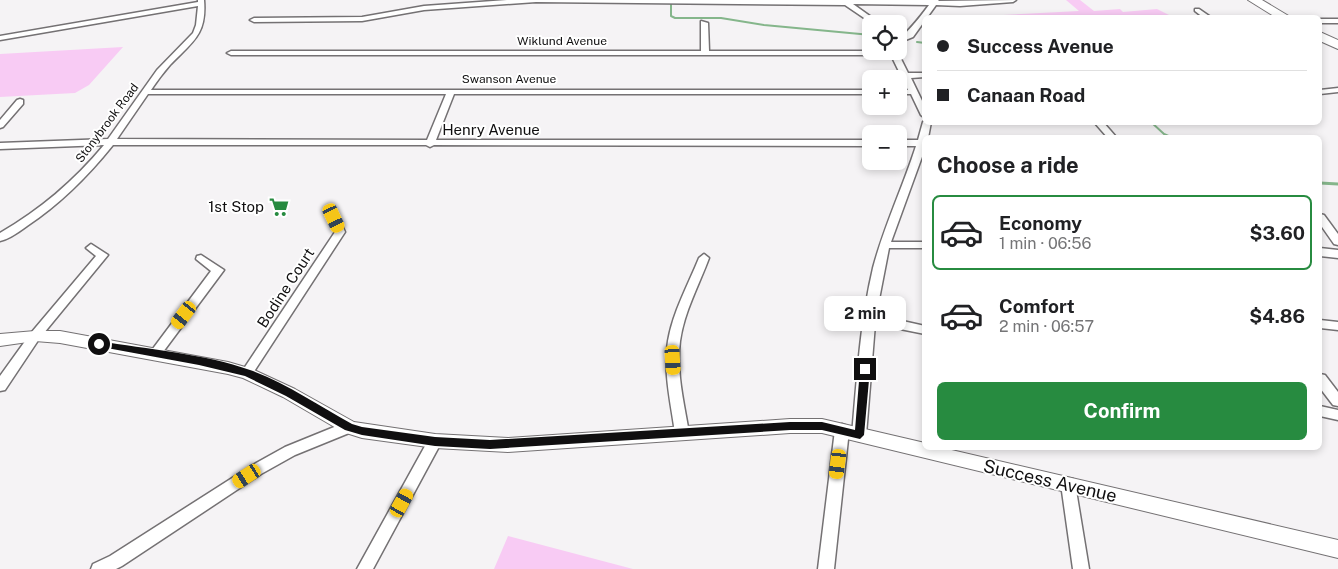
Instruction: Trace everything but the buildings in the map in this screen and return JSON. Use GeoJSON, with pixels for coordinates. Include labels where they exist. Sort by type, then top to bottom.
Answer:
{"type":"FeatureCollection","features":[{"type":"Feature","properties":{"kind":"main road"},"geometry":{"type":"LineString","coordinates":[[1254,0],[1281,15]]}},
{"type":"Feature","properties":{"kind":"main road"},"geometry":{"type":"LineString","coordinates":[[1322,37],[1338,45]]}},
{"type":"Feature","properties":{"kind":"street"},"geometry":{"type":"LineString","coordinates":[[254,20],[362,19],[424,8],[536,0],[934,1],[944,4],[1013,0]]}},
{"type":"Feature","properties":{"kind":"street"},"geometry":{"type":"LineString","coordinates":[[844,1],[865,15]]}},
{"type":"Feature","properties":{"kind":"street"},"geometry":{"type":"LineString","coordinates":[[924,15],[934,1]]}},
{"type":"Feature","properties":{"kind":"street"},"geometry":{"type":"LineString","coordinates":[[0,38],[201,2]]}},
{"type":"Feature","properties":{"kind":"street","name":"Stonybrook Road"},"geometry":{"type":"LineString","coordinates":[[0,238],[32,218],[69,189],[110,143],[161,70],[194,38],[202,20],[201,2]]}},
{"type":"Feature","properties":{"kind":"street"},"geometry":{"type":"LineString","coordinates":[[1197,10],[1204,15]]}},
{"type":"Feature","properties":{"kind":"street"},"geometry":{"type":"LineString","coordinates":[[907,38],[922,18]]}},
{"type":"Feature","properties":{"kind":"street"},"geometry":{"type":"LineString","coordinates":[[1322,21],[1338,21]]}},
{"type":"Feature","properties":{"kind":"street"},"geometry":{"type":"LineString","coordinates":[[704,23],[705,52]]}},
{"type":"Feature","properties":{"kind":"street","name":"Wiklund Avenue"},"geometry":{"type":"LineString","coordinates":[[231,53],[705,52],[862,47]]}},
{"type":"Feature","properties":{"kind":"street"},"geometry":{"type":"LineString","coordinates":[[907,76],[922,75]]}},
{"type":"Feature","properties":{"kind":"street"},"geometry":{"type":"LineString","coordinates":[[907,80],[922,109]]}},
{"type":"Feature","properties":{"kind":"street"},"geometry":{"type":"LineString","coordinates":[[1322,92],[1338,90]]}},
{"type":"Feature","properties":{"kind":"street","name":"Swanson Avenue"},"geometry":{"type":"LineString","coordinates":[[146,92],[862,92]]}},
{"type":"Feature","properties":{"kind":"street"},"geometry":{"type":"LineString","coordinates":[[430,144],[451,92]]}},
{"type":"Feature","properties":{"kind":"street"},"geometry":{"type":"LineString","coordinates":[[907,92],[914,92]]}},
{"type":"Feature","properties":{"kind":"street"},"geometry":{"type":"LineString","coordinates":[[0,125],[20,102]]}},
{"type":"Feature","properties":{"kind":"street"},"geometry":{"type":"LineString","coordinates":[[1101,125],[1110,135]]}},
{"type":"Feature","properties":{"kind":"street","name":"Henry Avenue"},"geometry":{"type":"LineString","coordinates":[[0,146],[110,143],[862,143]]}},
{"type":"Feature","properties":{"kind":"street"},"geometry":{"type":"LineString","coordinates":[[907,143],[922,143]]}},
{"type":"Feature","properties":{"kind":"street"},"geometry":{"type":"LineString","coordinates":[[860,435],[869,318],[885,245],[916,175],[922,148]]}},
{"type":"Feature","properties":{"kind":"street","name":"Bodine Court"},"geometry":{"type":"LineString","coordinates":[[247,373],[340,232],[334,218]]}},
{"type":"Feature","properties":{"kind":"street"},"geometry":{"type":"LineString","coordinates":[[1322,220],[1338,242]]}},
{"type":"Feature","properties":{"kind":"street"},"geometry":{"type":"LineString","coordinates":[[885,245],[922,245]]}},
{"type":"Feature","properties":{"kind":"street"},"geometry":{"type":"LineString","coordinates":[[0,386],[35,336],[103,255],[91,248]]}},
{"type":"Feature","properties":{"kind":"street"},"geometry":{"type":"LineString","coordinates":[[1322,252],[1338,254]]}},
{"type":"Feature","properties":{"kind":"street"},"geometry":{"type":"LineString","coordinates":[[682,433],[673,370],[674,341],[704,258]]}},
{"type":"Feature","properties":{"kind":"street"},"geometry":{"type":"LineString","coordinates":[[156,354],[218,270],[201,259]]}},
{"type":"Feature","properties":{"kind":"street"},"geometry":{"type":"LineString","coordinates":[[869,318],[922,329]]}},
{"type":"Feature","properties":{"kind":"street"},"geometry":{"type":"LineString","coordinates":[[1322,324],[1338,326]]}},
{"type":"Feature","properties":{"kind":"street","name":"Success Avenue"},"geometry":{"type":"LineString","coordinates":[[0,340],[35,336],[60,338],[228,368],[247,373],[289,393],[349,427],[362,431],[435,441],[508,445],[790,426],[822,426],[922,450]]}},
{"type":"Feature","properties":{"kind":"street"},"geometry":{"type":"LineString","coordinates":[[1322,381],[1338,401]]}},
{"type":"Feature","properties":{"kind":"street"},"geometry":{"type":"LineString","coordinates":[[1322,411],[1338,415]]}},
{"type":"Feature","properties":{"kind":"street"},"geometry":{"type":"LineString","coordinates":[[98,569],[116,562],[280,455],[349,427]]}},
{"type":"Feature","properties":{"kind":"street"},"geometry":{"type":"LineString","coordinates":[[826,569],[842,430]]}},
{"type":"Feature","properties":{"kind":"street"},"geometry":{"type":"LineString","coordinates":[[365,569],[435,441]]}},
{"type":"Feature","properties":{"kind":"street","name":"Success Avenue"},"geometry":{"type":"LineString","coordinates":[[924,450],[1338,549]]}},
{"type":"Feature","properties":{"kind":"street"},"geometry":{"type":"LineString","coordinates":[[1068,484],[1081,569]]}},
{"type":"Feature","properties":{"kind":"shaded area"},"geometry":{"type":"Polygon","coordinates":[[[1066,0],[1080,0],[1094,11],[1120,9],[1123,12],[1157,9],[1169,15],[1002,15],[1079,11],[1066,0]]]}},
{"type":"Feature","properties":{"kind":"shaded area"},"geometry":{"type":"Polygon","coordinates":[[[123,47],[89,85],[75,93],[0,97],[0,54],[123,47]]]}},
{"type":"Feature","properties":{"kind":"shaded area"},"geometry":{"type":"Polygon","coordinates":[[[508,536],[633,569],[494,569],[508,536]]]}},
{"type":"Feature","properties":{"kind":"waterway"},"geometry":{"type":"LineString","coordinates":[[671,4],[671,16],[675,18],[721,18],[764,25],[862,34]]}},
{"type":"Feature","properties":{"kind":"waterway"},"geometry":{"type":"LineString","coordinates":[[917,42],[922,43]]}},
{"type":"Feature","properties":{"kind":"waterway"},"geometry":{"type":"LineString","coordinates":[[1154,125],[1166,135]]}},
{"type":"Feature","properties":{"kind":"waterway"},"geometry":{"type":"LineString","coordinates":[[1322,183],[1338,184]]}},
{"type":"Feature","properties":{"kind":"place","name":"1st Stop"},"geometry":{"type":"Point","coordinates":[279,207]}},
{"type":"Feature","properties":{"kind":"route"},"geometry":{"type":"LineString","coordinates":[[99,344],[199,361],[247,373],[289,393],[349,427],[362,431],[398,437],[490,445],[790,426],[822,426],[860,435],[865,369]]}}]}
